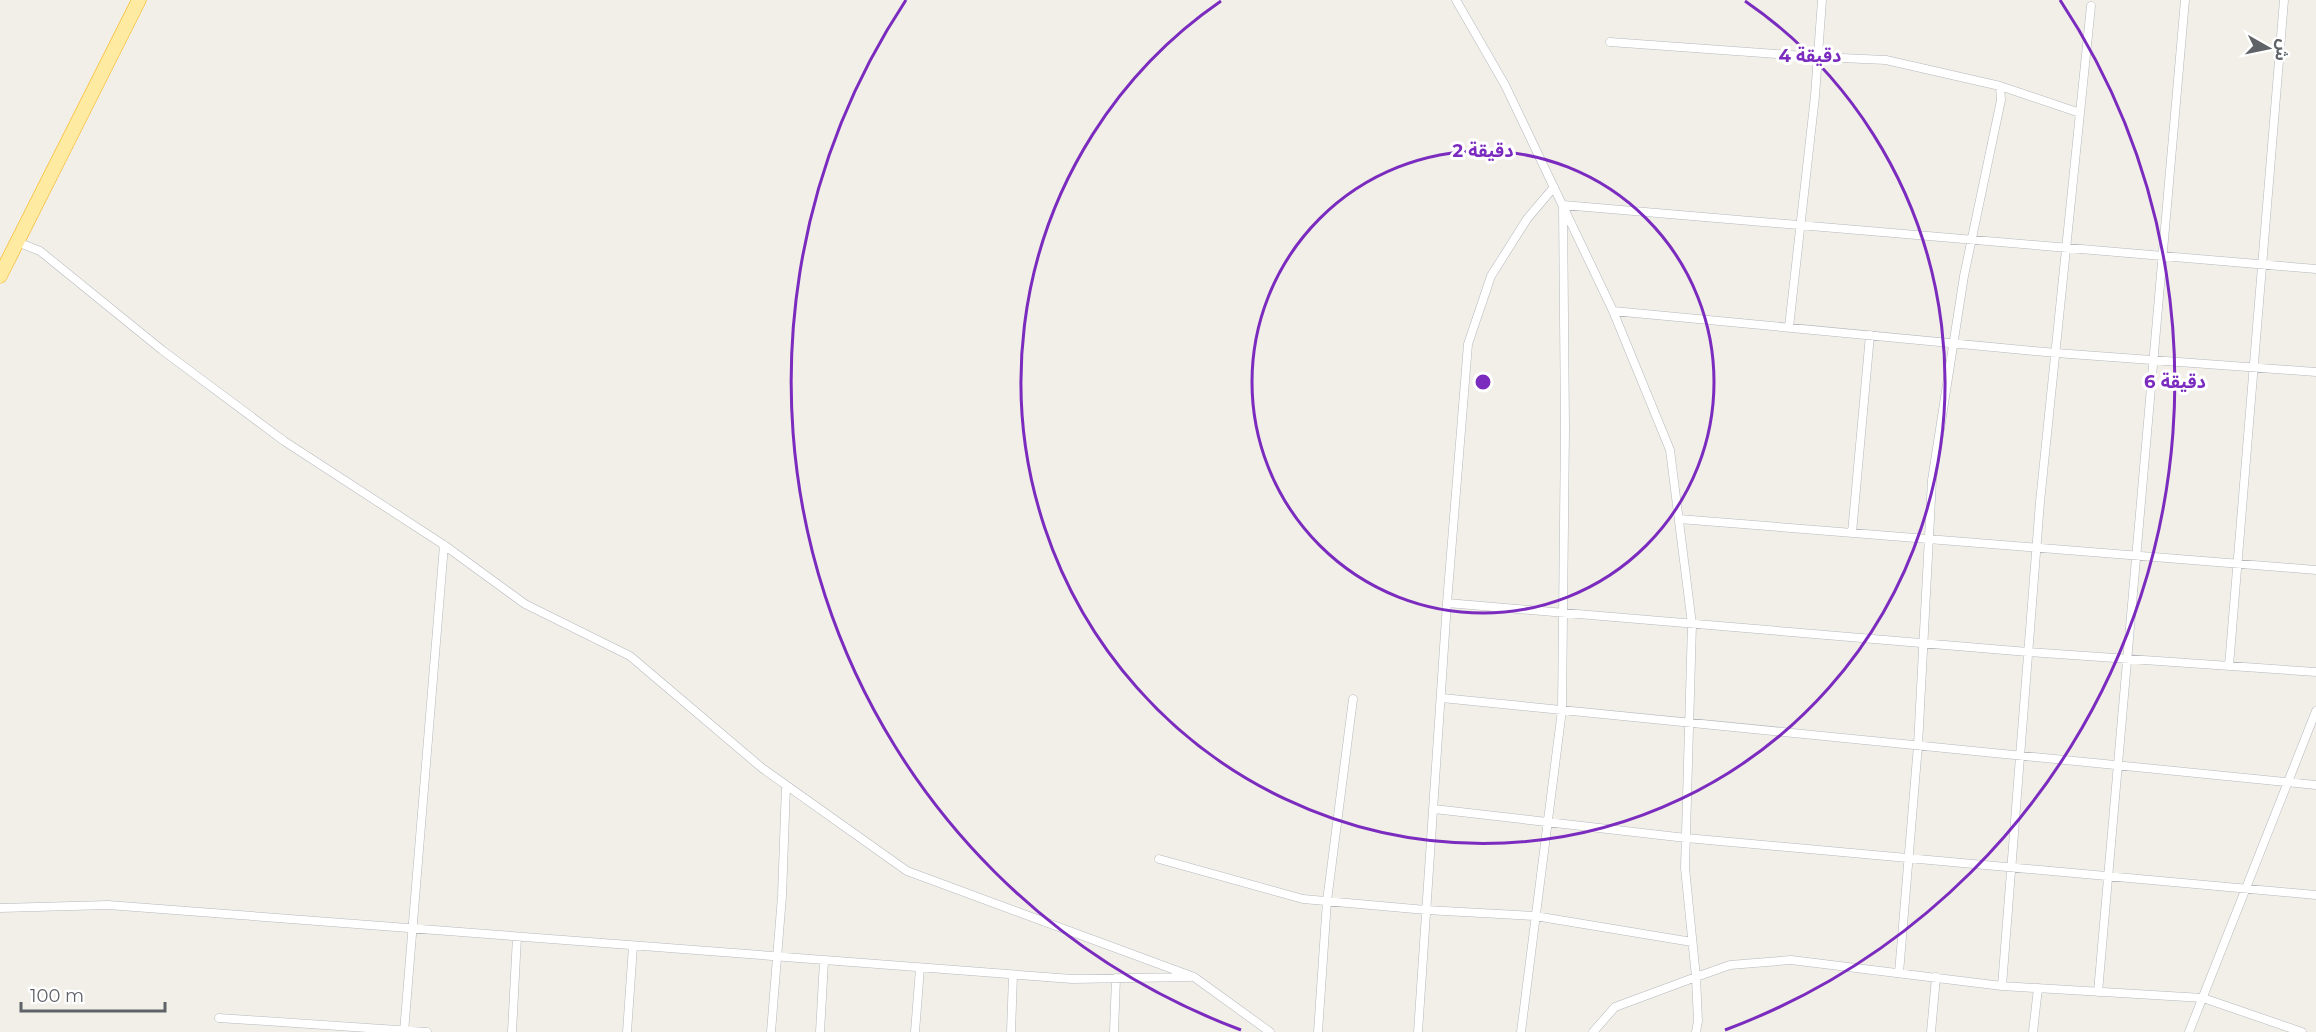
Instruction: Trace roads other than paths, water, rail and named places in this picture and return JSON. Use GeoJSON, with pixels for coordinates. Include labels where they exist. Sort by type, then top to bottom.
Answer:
{"type":"FeatureCollection","features":[{"type":"Feature","properties":{"kind":"highway"},"geometry":{"type":"LineString","coordinates":[[0,276],[139,0]]}},
{"type":"Feature","properties":{"kind":"street"},"geometry":{"type":"LineString","coordinates":[[1456,0],[1505,84],[1563,205],[1613,311],[1670,450],[1692,624],[1685,868],[1696,977],[1698,1020],[1696,1032]]}},
{"type":"Feature","properties":{"kind":"street"},"geometry":{"type":"LineString","coordinates":[[1789,327],[1822,0]]}},
{"type":"Feature","properties":{"kind":"street"},"geometry":{"type":"LineString","coordinates":[[2098,992],[2185,0]]}},
{"type":"Feature","properties":{"kind":"street"},"geometry":{"type":"LineString","coordinates":[[2229,666],[2284,0]]}},
{"type":"Feature","properties":{"kind":"street"},"geometry":{"type":"LineString","coordinates":[[2002,986],[2037,548],[2091,6]]}},
{"type":"Feature","properties":{"kind":"street"},"geometry":{"type":"LineString","coordinates":[[1610,42],[1886,60],[2000,86],[2080,113]]}},
{"type":"Feature","properties":{"kind":"street"},"geometry":{"type":"LineString","coordinates":[[1899,973],[1918,745],[1932,480],[1972,239],[2001,100],[2000,86]]}},
{"type":"Feature","properties":{"kind":"street"},"geometry":{"type":"LineString","coordinates":[[1418,1032],[1468,344],[1491,276],[1527,219],[1554,187]]}},
{"type":"Feature","properties":{"kind":"street"},"geometry":{"type":"LineString","coordinates":[[1563,205],[2316,269]]}},
{"type":"Feature","properties":{"kind":"street"},"geometry":{"type":"LineString","coordinates":[[1521,1032],[1562,710],[1566,429],[1563,205]]}},
{"type":"Feature","properties":{"kind":"street"},"geometry":{"type":"LineString","coordinates":[[17,242],[40,250],[162,350],[284,441],[444,545],[525,604],[630,656],[762,768],[907,871],[1194,977],[1269,1032]]}},
{"type":"Feature","properties":{"kind":"street"},"geometry":{"type":"LineString","coordinates":[[1613,311],[2056,353],[2316,372]]}},
{"type":"Feature","properties":{"kind":"street"},"geometry":{"type":"LineString","coordinates":[[1852,533],[1870,335]]}},
{"type":"Feature","properties":{"kind":"street"},"geometry":{"type":"LineString","coordinates":[[1679,519],[2316,570]]}},
{"type":"Feature","properties":{"kind":"street"},"geometry":{"type":"LineString","coordinates":[[404,1031],[444,545]]}},
{"type":"Feature","properties":{"kind":"street"},"geometry":{"type":"LineString","coordinates":[[1448,603],[1924,644],[2316,672]]}},
{"type":"Feature","properties":{"kind":"street"},"geometry":{"type":"LineString","coordinates":[[1442,698],[2316,784]]}},
{"type":"Feature","properties":{"kind":"street"},"geometry":{"type":"LineString","coordinates":[[1318,1032],[1327,901],[1353,699]]}},
{"type":"Feature","properties":{"kind":"street"},"geometry":{"type":"LineString","coordinates":[[2189,1032],[2316,711]]}},
{"type":"Feature","properties":{"kind":"street"},"geometry":{"type":"LineString","coordinates":[[771,1032],[782,896],[786,786]]}},
{"type":"Feature","properties":{"kind":"street"},"geometry":{"type":"LineString","coordinates":[[1434,809],[1686,838],[2316,895]]}},
{"type":"Feature","properties":{"kind":"street"},"geometry":{"type":"LineString","coordinates":[[1159,859],[1303,899],[1426,910],[1535,916],[1692,942]]}},
{"type":"Feature","properties":{"kind":"street"},"geometry":{"type":"LineString","coordinates":[[0,908],[108,905],[1072,979],[1194,977]]}},
{"type":"Feature","properties":{"kind":"street"},"geometry":{"type":"LineString","coordinates":[[512,1032],[517,937]]}},
{"type":"Feature","properties":{"kind":"street"},"geometry":{"type":"LineString","coordinates":[[627,1032],[633,946]]}},
{"type":"Feature","properties":{"kind":"street"},"geometry":{"type":"LineString","coordinates":[[1593,1032],[1615,1007],[1696,977],[1730,965],[1791,960],[2002,986],[2203,998],[2302,1032]]}},
{"type":"Feature","properties":{"kind":"street"},"geometry":{"type":"LineString","coordinates":[[820,1032],[824,961]]}},
{"type":"Feature","properties":{"kind":"street"},"geometry":{"type":"LineString","coordinates":[[915,1032],[920,968]]}},
{"type":"Feature","properties":{"kind":"street"},"geometry":{"type":"LineString","coordinates":[[1011,1032],[1013,975]]}},
{"type":"Feature","properties":{"kind":"street"},"geometry":{"type":"LineString","coordinates":[[1931,1032],[1936,977]]}},
{"type":"Feature","properties":{"kind":"street"},"geometry":{"type":"LineString","coordinates":[[1114,1032],[1116,978]]}},
{"type":"Feature","properties":{"kind":"street"},"geometry":{"type":"LineString","coordinates":[[2033,1032],[2038,988]]}},
{"type":"Feature","properties":{"kind":"street"},"geometry":{"type":"LineString","coordinates":[[219,1018],[426,1032]]}}]}
